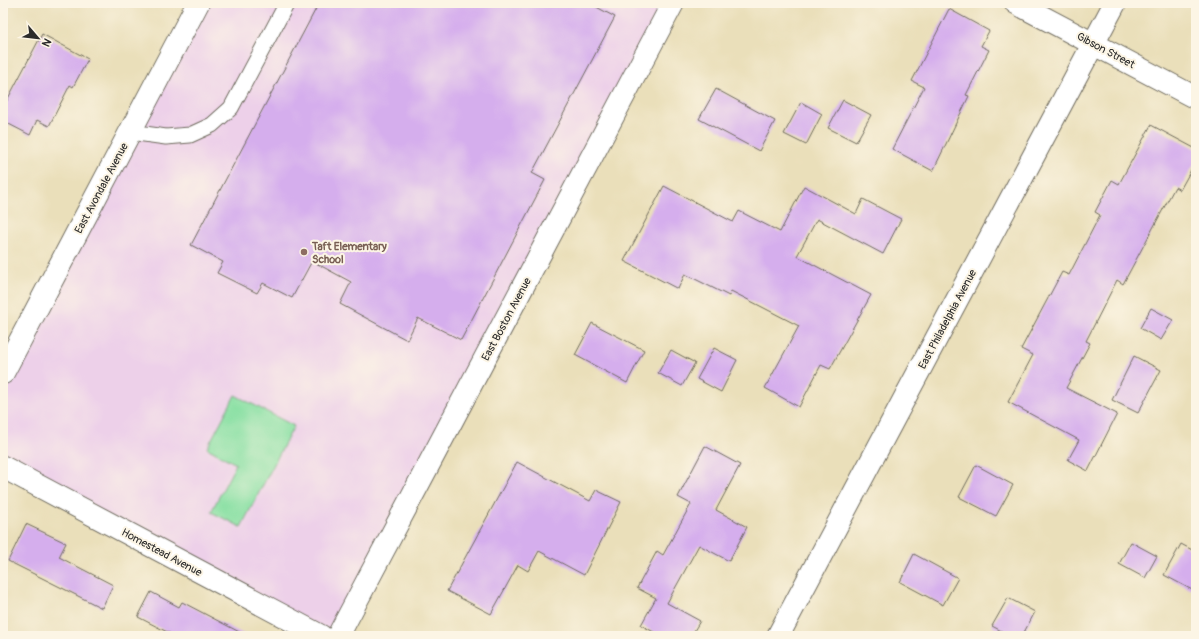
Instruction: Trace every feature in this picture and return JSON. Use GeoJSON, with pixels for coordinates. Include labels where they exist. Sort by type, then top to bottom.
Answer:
{"type":"FeatureCollection","features":[{"type":"Feature","properties":{"kind":"street","name":"East Avondale Avenue"},"geometry":{"type":"LineString","coordinates":[[3,373],[198,3]]}},
{"type":"Feature","properties":{"kind":"street","name":"East Boston Avenue"},"geometry":{"type":"LineString","coordinates":[[338,636],[673,3]]}},
{"type":"Feature","properties":{"kind":"street","name":"Gibson Street"},"geometry":{"type":"LineString","coordinates":[[1016,3],[1196,98]]}},
{"type":"Feature","properties":{"kind":"street","name":"East Philadelphia Avenue"},"geometry":{"type":"LineString","coordinates":[[778,636],[1115,3]]}},
{"type":"Feature","properties":{"kind":"street","name":"Homestead Avenue"},"geometry":{"type":"LineString","coordinates":[[3,468],[321,636]]}},
{"type":"Feature","properties":{"kind":"lane"},"geometry":{"type":"LineString","coordinates":[[130,132],[166,138],[190,135],[212,125],[231,108],[287,3]]}},
{"type":"Feature","properties":{"kind":"shaded area","name":"Taft Elementary School"},"geometry":{"type":"Polygon","coordinates":[[[198,3],[673,3],[338,636],[3,467],[3,373],[198,3]]]}},
{"type":"Feature","properties":{"kind":"green space"},"geometry":{"type":"Polygon","coordinates":[[[235,395],[294,426],[241,527],[211,512],[236,464],[207,448],[235,395]]]}},
{"type":"Feature","properties":{"kind":"building"},"geometry":{"type":"Polygon","coordinates":[[[319,3],[589,3],[615,17],[532,173],[545,180],[461,340],[418,318],[407,340],[340,304],[351,282],[312,261],[292,298],[263,283],[257,293],[217,273],[223,262],[191,245],[319,3]]]}},
{"type":"Feature","properties":{"kind":"building"},"geometry":{"type":"Polygon","coordinates":[[[949,9],[989,31],[981,46],[989,50],[966,95],[969,96],[933,171],[892,149],[924,87],[912,81],[949,9]]]}},
{"type":"Feature","properties":{"kind":"building"},"geometry":{"type":"Polygon","coordinates":[[[42,34],[88,59],[73,87],[70,85],[49,126],[37,120],[30,135],[3,121],[3,108],[42,34]]]}},
{"type":"Feature","properties":{"kind":"building"},"geometry":{"type":"Polygon","coordinates":[[[716,89],[775,121],[759,151],[699,119],[716,89]]]}},
{"type":"Feature","properties":{"kind":"building"},"geometry":{"type":"Polygon","coordinates":[[[843,100],[871,115],[856,142],[828,128],[843,100]]]}},
{"type":"Feature","properties":{"kind":"building"},"geometry":{"type":"Polygon","coordinates":[[[801,102],[822,114],[806,145],[784,134],[801,102]]]}},
{"type":"Feature","properties":{"kind":"building"},"geometry":{"type":"Polygon","coordinates":[[[1151,125],[1196,149],[1196,161],[1180,190],[1175,187],[1123,284],[1117,280],[1086,341],[1090,343],[1066,388],[1117,414],[1088,471],[1068,460],[1079,440],[1008,402],[1033,355],[1021,349],[1062,272],[1069,275],[1100,215],[1095,212],[1112,180],[1119,184],[1151,125]]]}},
{"type":"Feature","properties":{"kind":"building"},"geometry":{"type":"Polygon","coordinates":[[[664,186],[733,222],[739,211],[780,232],[804,186],[856,214],[863,199],[901,219],[883,254],[817,219],[797,256],[871,295],[830,369],[821,365],[799,407],[765,388],[799,326],[731,291],[729,296],[685,274],[678,289],[624,261],[664,186]]]}},
{"type":"Feature","properties":{"kind":"building"},"geometry":{"type":"Polygon","coordinates":[[[1151,308],[1173,320],[1161,340],[1140,328],[1151,308]]]}},
{"type":"Feature","properties":{"kind":"building"},"geometry":{"type":"Polygon","coordinates":[[[592,323],[644,350],[627,383],[575,355],[592,323]]]}},
{"type":"Feature","properties":{"kind":"building"},"geometry":{"type":"Polygon","coordinates":[[[714,348],[737,360],[721,392],[697,379],[714,348]]]}},
{"type":"Feature","properties":{"kind":"building"},"geometry":{"type":"Polygon","coordinates":[[[671,350],[695,363],[682,386],[658,373],[671,350]]]}},
{"type":"Feature","properties":{"kind":"building"},"geometry":{"type":"Polygon","coordinates":[[[1134,356],[1161,370],[1138,413],[1112,400],[1134,356]]]}},
{"type":"Feature","properties":{"kind":"building"},"geometry":{"type":"Polygon","coordinates":[[[705,446],[740,465],[716,510],[747,527],[729,561],[699,545],[667,603],[700,621],[691,636],[661,636],[641,625],[656,598],[637,588],[657,551],[663,555],[691,504],[678,497],[705,446]]]}},
{"type":"Feature","properties":{"kind":"building"},"geometry":{"type":"Polygon","coordinates":[[[517,462],[590,501],[596,490],[621,502],[584,575],[539,551],[528,571],[518,565],[491,614],[447,591],[517,462]]]}},
{"type":"Feature","properties":{"kind":"building"},"geometry":{"type":"Polygon","coordinates":[[[976,465],[1013,485],[996,516],[959,497],[976,465]]]}},
{"type":"Feature","properties":{"kind":"building"},"geometry":{"type":"Polygon","coordinates":[[[26,524],[66,543],[59,557],[113,585],[102,608],[8,561],[26,524]]]}},
{"type":"Feature","properties":{"kind":"building"},"geometry":{"type":"Polygon","coordinates":[[[1131,542],[1157,556],[1145,578],[1119,564],[1131,542]]]}},
{"type":"Feature","properties":{"kind":"building"},"geometry":{"type":"Polygon","coordinates":[[[1181,544],[1196,552],[1196,592],[1164,575],[1181,544]]]}},
{"type":"Feature","properties":{"kind":"building"},"geometry":{"type":"Polygon","coordinates":[[[914,554],[958,578],[943,605],[900,582],[914,554]]]}},
{"type":"Feature","properties":{"kind":"building"},"geometry":{"type":"Polygon","coordinates":[[[151,592],[179,607],[182,602],[247,636],[175,636],[138,617],[151,592]]]}},
{"type":"Feature","properties":{"kind":"building"},"geometry":{"type":"Polygon","coordinates":[[[1008,598],[1035,612],[1022,636],[1011,636],[992,626],[1008,598]]]}},
{"type":"Feature","properties":{"kind":"place","name":"Taft Elementary School"},"geometry":{"type":"Point","coordinates":[304,252]}}]}
